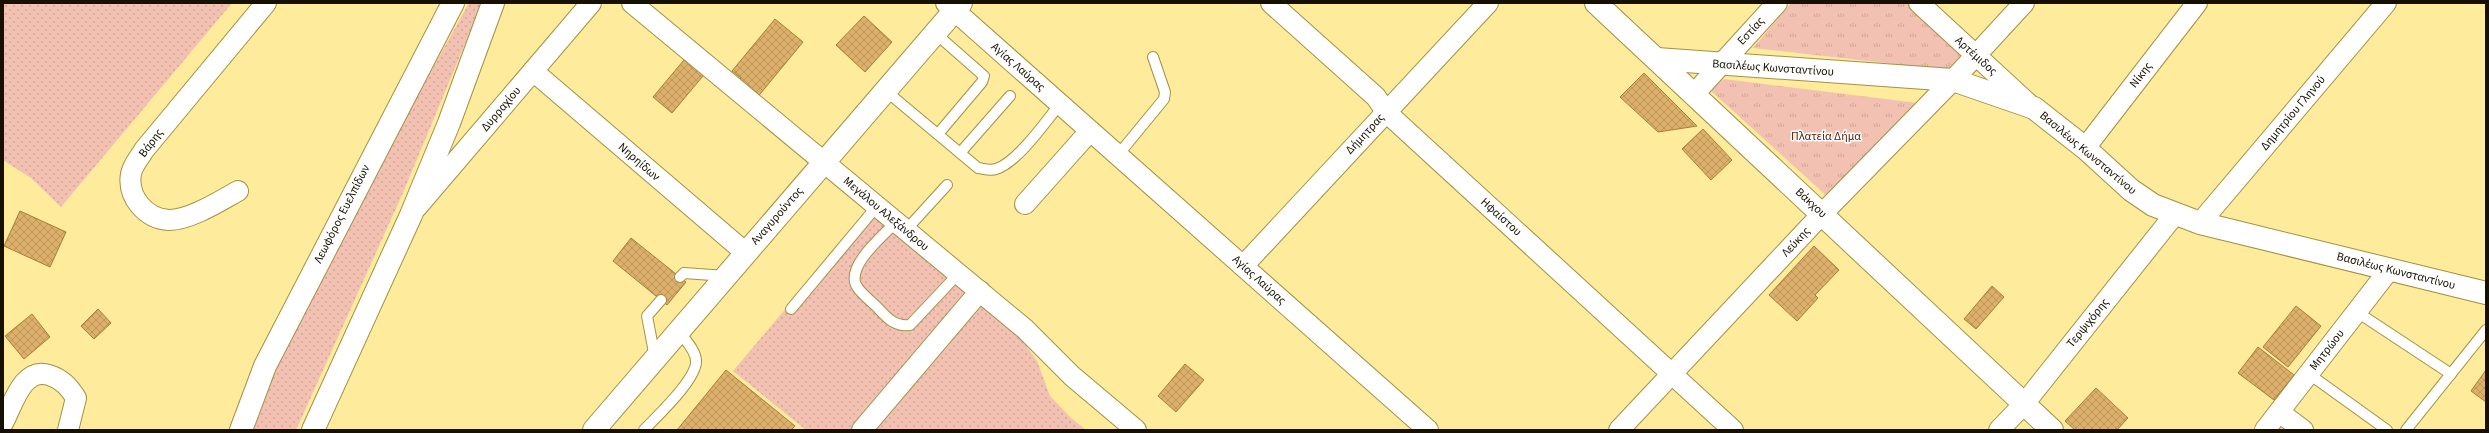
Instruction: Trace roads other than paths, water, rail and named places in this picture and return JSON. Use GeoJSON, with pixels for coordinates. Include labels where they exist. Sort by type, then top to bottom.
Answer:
{"type":"FeatureCollection","features":[{"type":"Feature","properties":{"kind":"main road","name":"Λεωφόρος Ευελπίδων"},"geometry":{"type":"LineString","coordinates":[[241,430],[265,366],[453,3]]}},
{"type":"Feature","properties":{"kind":"main road"},"geometry":{"type":"LineString","coordinates":[[313,430],[411,215],[449,123],[493,3]]}},
{"type":"Feature","properties":{"kind":"main road","name":"Βάκχου"},"geometry":{"type":"LineString","coordinates":[[1596,3],[2052,430]]}},
{"type":"Feature","properties":{"kind":"main road","name":"Αναγυρούντος"},"geometry":{"type":"LineString","coordinates":[[594,430],[886,91],[936,32],[954,6]]}},
{"type":"Feature","properties":{"kind":"main road","name":"Βασιλέως Κωνσταντίνου"},"geometry":{"type":"LineString","coordinates":[[1657,59],[1953,80],[2034,108],[2085,148],[2131,190],[2153,205],[2175,214],[2200,223],[2486,293]]}},
{"type":"Feature","properties":{"kind":"street","name":"Βάρης"},"geometry":{"type":"LineString","coordinates":[[238,191],[198,212],[170,220],[152,216],[138,204],[130,189],[131,172],[144,150],[266,3]]}},
{"type":"Feature","properties":{"kind":"street","name":"Δυρραχίου"},"geometry":{"type":"LineString","coordinates":[[411,215],[591,3]]}},
{"type":"Feature","properties":{"kind":"street","name":"Μεγάλου Αλεξάνδρου"},"geometry":{"type":"LineString","coordinates":[[632,3],[1025,329],[1072,376],[1129,428]]}},
{"type":"Feature","properties":{"kind":"street","name":"Ηφαίστου"},"geometry":{"type":"LineString","coordinates":[[1271,3],[1376,97],[1386,112],[1733,430]]}},
{"type":"Feature","properties":{"kind":"street","name":"Δήμητρας"},"geometry":{"type":"LineString","coordinates":[[1243,266],[1488,3]]}},
{"type":"Feature","properties":{"kind":"street","name":"Εστίας"},"geometry":{"type":"LineString","coordinates":[[1694,94],[1777,3]]}},
{"type":"Feature","properties":{"kind":"street","name":"Αρτέμιδος"},"geometry":{"type":"LineString","coordinates":[[1919,3],[1975,56],[2034,108]]}},
{"type":"Feature","properties":{"kind":"street","name":"Λεύκης"},"geometry":{"type":"LineString","coordinates":[[1619,430],[1822,214],[1953,80],[2024,3]]}},
{"type":"Feature","properties":{"kind":"street","name":"Νίκης"},"geometry":{"type":"LineString","coordinates":[[2085,148],[2197,3]]}},
{"type":"Feature","properties":{"kind":"street","name":"Δημητρίου Γληνού"},"geometry":{"type":"LineString","coordinates":[[2200,223],[2386,3]]}},
{"type":"Feature","properties":{"kind":"street","name":"Αγίας Λαύρας"},"geometry":{"type":"LineString","coordinates":[[954,6],[1090,131],[1428,430]]}},
{"type":"Feature","properties":{"kind":"street","name":"Νηρηίδων"},"geometry":{"type":"LineString","coordinates":[[533,71],[746,253]]}},
{"type":"Feature","properties":{"kind":"street"},"geometry":{"type":"LineString","coordinates":[[1025,204],[1090,131]]}},
{"type":"Feature","properties":{"kind":"street","name":"Τερψιχόρης"},"geometry":{"type":"LineString","coordinates":[[1999,430],[2024,404],[2175,214]]}},
{"type":"Feature","properties":{"kind":"street","name":"Μητρώου"},"geometry":{"type":"LineString","coordinates":[[2265,430],[2389,270]]}},
{"type":"Feature","properties":{"kind":"street"},"geometry":{"type":"LineString","coordinates":[[862,430],[980,291]]}},
{"type":"Feature","properties":{"kind":"street"},"geometry":{"type":"LineString","coordinates":[[3,423],[21,387],[34,374],[43,373],[65,383],[76,398],[68,430]]}},
{"type":"Feature","properties":{"kind":"street"},"geometry":{"type":"LineString","coordinates":[[2279,412],[2303,430]]}},
{"type":"Feature","properties":{"kind":"lane"},"geometry":{"type":"LineString","coordinates":[[936,32],[984,76],[982,82],[938,134]]}},
{"type":"Feature","properties":{"kind":"lane"},"geometry":{"type":"LineString","coordinates":[[1118,155],[1164,99],[1165,92],[1153,57]]}},
{"type":"Feature","properties":{"kind":"lane"},"geometry":{"type":"LineString","coordinates":[[886,91],[978,168],[988,170],[998,168],[1012,158],[1060,104]]}},
{"type":"Feature","properties":{"kind":"lane"},"geometry":{"type":"LineString","coordinates":[[960,153],[1010,96]]}},
{"type":"Feature","properties":{"kind":"lane"},"geometry":{"type":"LineString","coordinates":[[946,185],[857,264],[853,276],[856,286],[891,321],[902,326],[910,325],[958,273]]}},
{"type":"Feature","properties":{"kind":"lane"},"geometry":{"type":"LineString","coordinates":[[791,309],[877,206]]}},
{"type":"Feature","properties":{"kind":"lane"},"geometry":{"type":"LineString","coordinates":[[680,277],[684,273],[726,276]]}},
{"type":"Feature","properties":{"kind":"lane"},"geometry":{"type":"LineString","coordinates":[[655,359],[647,316],[661,300]]}},
{"type":"Feature","properties":{"kind":"lane"},"geometry":{"type":"LineString","coordinates":[[2357,312],[2451,374]]}},
{"type":"Feature","properties":{"kind":"lane"},"geometry":{"type":"LineString","coordinates":[[2406,430],[2486,330]]}},
{"type":"Feature","properties":{"kind":"lane"},"geometry":{"type":"LineString","coordinates":[[644,430],[693,374],[696,360],[692,350],[678,331]]}},
{"type":"Feature","properties":{"kind":"lane"},"geometry":{"type":"LineString","coordinates":[[2309,374],[2387,430]]}},
{"type":"Feature","properties":{"kind":"park label","name":"Πλατεία Δήμα"},"geometry":{"type":"Point","coordinates":[1826,136]}}]}
